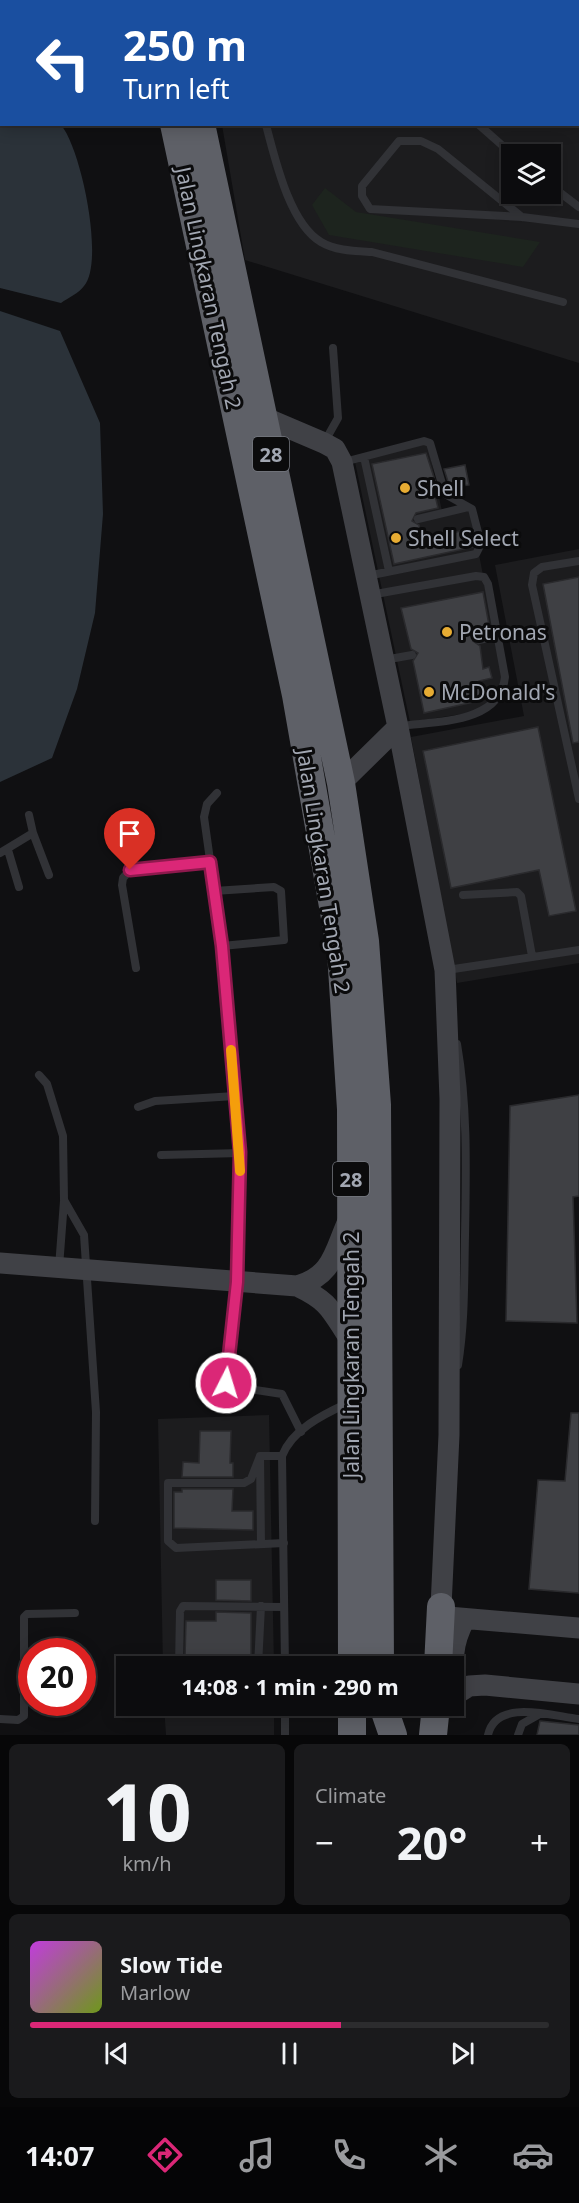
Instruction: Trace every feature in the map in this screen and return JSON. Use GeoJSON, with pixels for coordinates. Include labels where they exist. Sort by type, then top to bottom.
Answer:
{"type":"FeatureCollection","features":[{"type":"Feature","properties":{"kind":"highway","name":"Jalan Lingkaran Tengah 2"},"geometry":{"type":"LineString","coordinates":[[174,126],[296,695],[341,952],[349,1052],[352,1656]]}},
{"type":"Feature","properties":{"kind":"highway","name":"Jalan Lingkaran Tengah 2"},"geometry":{"type":"LineString","coordinates":[[201,126],[341,783],[365,941],[374,1048],[380,1656]]}},
{"type":"Feature","properties":{"kind":"highway"},"geometry":{"type":"LineString","coordinates":[[441,1656],[453,1613]]}},
{"type":"Feature","properties":{"kind":"highway"},"geometry":{"type":"LineString","coordinates":[[352,1716],[352,1735]]}},
{"type":"Feature","properties":{"kind":"highway"},"geometry":{"type":"LineString","coordinates":[[380,1735],[381,1716]]}},
{"type":"Feature","properties":{"kind":"highway"},"geometry":{"type":"LineString","coordinates":[[385,1716],[393,1735]]}},
{"type":"Feature","properties":{"kind":"street"},"geometry":{"type":"LineString","coordinates":[[263,417],[324,443],[335,450],[342,462],[398,727],[445,970],[450,1099],[449,1435],[454,1656]]}},
{"type":"Feature","properties":{"kind":"street"},"geometry":{"type":"LineString","coordinates":[[341,783],[398,727]]}},
{"type":"Feature","properties":{"kind":"street"},"geometry":{"type":"LineString","coordinates":[[0,1263],[297,1286],[313,1282],[324,1274],[351,1215]]}},
{"type":"Feature","properties":{"kind":"street"},"geometry":{"type":"LineString","coordinates":[[297,1286],[320,1297],[329,1306],[351,1341]]}},
{"type":"Feature","properties":{"kind":"street"},"geometry":{"type":"LineString","coordinates":[[453,1613],[579,1628]]}},
{"type":"Feature","properties":{"kind":"street"},"geometry":{"type":"LineString","coordinates":[[464,1696],[484,1684],[579,1694]]}},
{"type":"Feature","properties":{"kind":"lane"},"geometry":{"type":"LineString","coordinates":[[267,126],[283,184],[307,230],[322,242],[344,250],[372,252],[563,302]]}},
{"type":"Feature","properties":{"kind":"lane"},"geometry":{"type":"LineString","coordinates":[[480,126],[501,144]]}},
{"type":"Feature","properties":{"kind":"lane"},"geometry":{"type":"LineString","coordinates":[[522,217],[438,149],[421,141],[399,141],[362,186],[362,196],[370,209],[522,217],[579,224]]}},
{"type":"Feature","properties":{"kind":"lane"},"geometry":{"type":"LineString","coordinates":[[561,193],[579,207]]}},
{"type":"Feature","properties":{"kind":"lane"},"geometry":{"type":"LineString","coordinates":[[324,443],[338,418],[333,348]]}},
{"type":"Feature","properties":{"kind":"lane"},"geometry":{"type":"LineString","coordinates":[[342,462],[424,441],[430,443],[445,494],[474,513],[481,544],[476,554],[389,571],[368,586]]}},
{"type":"Feature","properties":{"kind":"lane"},"geometry":{"type":"LineString","coordinates":[[364,457],[382,527],[389,571]]}},
{"type":"Feature","properties":{"kind":"lane"},"geometry":{"type":"LineString","coordinates":[[418,519],[468,507]]}},
{"type":"Feature","properties":{"kind":"lane"},"geometry":{"type":"LineString","coordinates":[[579,561],[542,567],[534,573],[532,585],[579,799]]}},
{"type":"Feature","properties":{"kind":"lane"},"geometry":{"type":"LineString","coordinates":[[368,586],[476,576],[484,577],[488,584],[505,677],[504,688],[495,701],[476,715],[398,727]]}},
{"type":"Feature","properties":{"kind":"lane"},"geometry":{"type":"LineString","coordinates":[[479,640],[498,636]]}},
{"type":"Feature","properties":{"kind":"lane"},"geometry":{"type":"LineString","coordinates":[[383,661],[412,654]]}},
{"type":"Feature","properties":{"kind":"lane"},"geometry":{"type":"LineString","coordinates":[[217,793],[204,810],[222,946],[240,1152],[237,1282],[226,1383],[282,1394],[301,1432]]}},
{"type":"Feature","properties":{"kind":"lane"},"geometry":{"type":"LineString","coordinates":[[29,815],[33,833],[49,875]]}},
{"type":"Feature","properties":{"kind":"lane"},"geometry":{"type":"LineString","coordinates":[[19,886],[4,851],[33,833]]}},
{"type":"Feature","properties":{"kind":"lane"},"geometry":{"type":"LineString","coordinates":[[135,968],[122,885],[126,873],[130,870],[210,862]]}},
{"type":"Feature","properties":{"kind":"lane"},"geometry":{"type":"LineString","coordinates":[[214,891],[274,886],[281,891],[284,940],[222,946]]}},
{"type":"Feature","properties":{"kind":"lane"},"geometry":{"type":"LineString","coordinates":[[463,895],[517,892],[521,896],[532,956]]}},
{"type":"Feature","properties":{"kind":"lane"},"geometry":{"type":"LineString","coordinates":[[445,970],[576,951],[579,942]]}},
{"type":"Feature","properties":{"kind":"lane"},"geometry":{"type":"LineString","coordinates":[[39,1075],[46,1084],[63,1136],[64,1200],[59,1269]]}},
{"type":"Feature","properties":{"kind":"lane"},"geometry":{"type":"LineString","coordinates":[[138,1107],[155,1101],[235,1096]]}},
{"type":"Feature","properties":{"kind":"lane"},"geometry":{"type":"LineString","coordinates":[[161,1155],[240,1152]]}},
{"type":"Feature","properties":{"kind":"lane"},"geometry":{"type":"LineString","coordinates":[[64,1200],[84,1235],[96,1412],[95,1521]]}},
{"type":"Feature","properties":{"kind":"lane"},"geometry":{"type":"LineString","coordinates":[[285,1656],[282,1456],[287,1444],[301,1432],[329,1412],[351,1401]]}},
{"type":"Feature","properties":{"kind":"lane"},"geometry":{"type":"LineString","coordinates":[[260,1456],[282,1456]]}},
{"type":"Feature","properties":{"kind":"lane"},"geometry":{"type":"LineString","coordinates":[[260,1456],[250,1479],[244,1483],[168,1483],[168,1541],[176,1548],[284,1543]]}},
{"type":"Feature","properties":{"kind":"lane"},"geometry":{"type":"LineString","coordinates":[[260,1456],[261,1544]]}},
{"type":"Feature","properties":{"kind":"lane"},"geometry":{"type":"LineString","coordinates":[[179,1656],[180,1611],[183,1606],[284,1607]]}},
{"type":"Feature","properties":{"kind":"lane"},"geometry":{"type":"LineString","coordinates":[[258,1656],[261,1606]]}},
{"type":"Feature","properties":{"kind":"lane"},"geometry":{"type":"LineString","coordinates":[[0,1719],[18,1719],[24,1716],[24,1617],[27,1614],[75,1613]]}},
{"type":"Feature","properties":{"kind":"lane"},"geometry":{"type":"LineString","coordinates":[[488,1735],[494,1719],[502,1714],[539,1714],[579,1719]]}},
{"type":"Feature","properties":{"kind":"lane"},"geometry":{"type":"LineString","coordinates":[[518,1735],[522,1724],[539,1714]]}},
{"type":"Feature","properties":{"kind":"lane"},"geometry":{"type":"LineString","coordinates":[[285,1716],[285,1735]]}},
{"type":"Feature","properties":{"kind":"shaded area"},"geometry":{"type":"Polygon","coordinates":[[[0,126],[62,126],[76,156],[88,205],[92,254],[90,273],[82,289],[61,303],[0,288],[0,126]]]}},
{"type":"Feature","properties":{"kind":"shaded area"},"geometry":{"type":"Polygon","coordinates":[[[222,126],[579,126],[579,363],[245,260],[222,126]]]}},
{"type":"Feature","properties":{"kind":"shaded area"},"geometry":{"type":"Polygon","coordinates":[[[325,188],[356,212],[540,242],[523,267],[329,235],[312,205],[325,188]]]}},
{"type":"Feature","properties":{"kind":"shaded area"},"geometry":{"type":"Polygon","coordinates":[[[0,311],[60,331],[100,423],[103,514],[95,613],[77,689],[52,758],[0,782],[0,311]]]}},
{"type":"Feature","properties":{"kind":"shaded area"},"geometry":{"type":"Polygon","coordinates":[[[423,444],[428,445],[443,516],[467,510],[471,512],[502,676],[501,687],[475,712],[410,722],[355,462],[423,444]]]}},
{"type":"Feature","properties":{"kind":"shaded area"},"geometry":{"type":"Polygon","coordinates":[[[579,549],[579,963],[457,983],[411,737],[524,716],[495,565],[579,549]]]}},
{"type":"Feature","properties":{"kind":"shaded area"},"geometry":{"type":"Polygon","coordinates":[[[269,1415],[274,1656],[163,1656],[158,1419],[269,1415]]]}},
{"type":"Feature","properties":{"kind":"shaded area"},"geometry":{"type":"Polygon","coordinates":[[[165,1716],[274,1716],[274,1735],[166,1735],[165,1716]]]}},
{"type":"Feature","properties":{"kind":"building","name":"Shell"},"geometry":{"type":"Polygon","coordinates":[[[426,453],[438,490],[434,491],[438,508],[416,513],[412,521],[419,525],[422,540],[469,529],[473,547],[394,564],[372,464],[426,453]]]}},
{"type":"Feature","properties":{"kind":"building"},"geometry":{"type":"Polygon","coordinates":[[[465,465],[469,485],[450,488],[444,469],[465,465]]]}},
{"type":"Feature","properties":{"kind":"building"},"geometry":{"type":"Polygon","coordinates":[[[579,577],[579,742],[573,743],[543,584],[579,577]]]}},
{"type":"Feature","properties":{"kind":"building","name":"Petronas"},"geometry":{"type":"Polygon","coordinates":[[[483,592],[490,631],[478,633],[473,641],[480,646],[483,669],[489,667],[492,678],[479,681],[483,700],[424,713],[413,661],[418,653],[411,649],[401,608],[483,592]]]}},
{"type":"Feature","properties":{"kind":"building"},"geometry":{"type":"Polygon","coordinates":[[[538,727],[576,911],[549,916],[539,870],[451,888],[423,751],[538,727]]]}},
{"type":"Feature","properties":{"kind":"building"},"geometry":{"type":"Polygon","coordinates":[[[579,1095],[579,1196],[573,1197],[577,1323],[506,1321],[510,1106],[579,1095]]]}},
{"type":"Feature","properties":{"kind":"building"},"geometry":{"type":"Polygon","coordinates":[[[571,1413],[579,1413],[579,1593],[529,1589],[538,1480],[565,1481],[571,1413]]]}},
{"type":"Feature","properties":{"kind":"building"},"geometry":{"type":"Polygon","coordinates":[[[200,1431],[231,1431],[230,1463],[233,1463],[233,1477],[182,1477],[183,1462],[199,1463],[200,1431]]]}},
{"type":"Feature","properties":{"kind":"building"},"geometry":{"type":"Polygon","coordinates":[[[182,1489],[233,1489],[232,1511],[253,1511],[253,1530],[174,1528],[174,1492],[182,1492],[182,1489]]]}},
{"type":"Feature","properties":{"kind":"building"},"geometry":{"type":"Polygon","coordinates":[[[216,1580],[251,1580],[251,1601],[216,1600],[216,1580]]]}},
{"type":"Feature","properties":{"kind":"building"},"geometry":{"type":"Polygon","coordinates":[[[216,1612],[251,1613],[251,1656],[185,1656],[186,1621],[216,1621],[216,1612]]]}},
{"type":"Feature","properties":{"kind":"building"},"geometry":{"type":"Polygon","coordinates":[[[540,1721],[579,1725],[579,1735],[537,1735],[540,1721]]]}},
{"type":"Feature","properties":{"kind":"slow traffic"},"geometry":{"type":"LineString","coordinates":[[231,1050],[240,1171]]}},
{"type":"Feature","properties":{"kind":"place","name":"Shell"},"geometry":{"type":"Point","coordinates":[405,488]}},
{"type":"Feature","properties":{"kind":"place","name":"Shell Select"},"geometry":{"type":"Point","coordinates":[396,538]}},
{"type":"Feature","properties":{"kind":"place","name":"Petronas"},"geometry":{"type":"Point","coordinates":[447,632]}},
{"type":"Feature","properties":{"kind":"place","name":"McDonald's"},"geometry":{"type":"Point","coordinates":[429,692]}},
{"type":"Feature","properties":{"kind":"route"},"geometry":{"type":"LineString","coordinates":[[130,870],[210,862],[222,946],[240,1152],[237,1282],[226,1383]]}}]}
